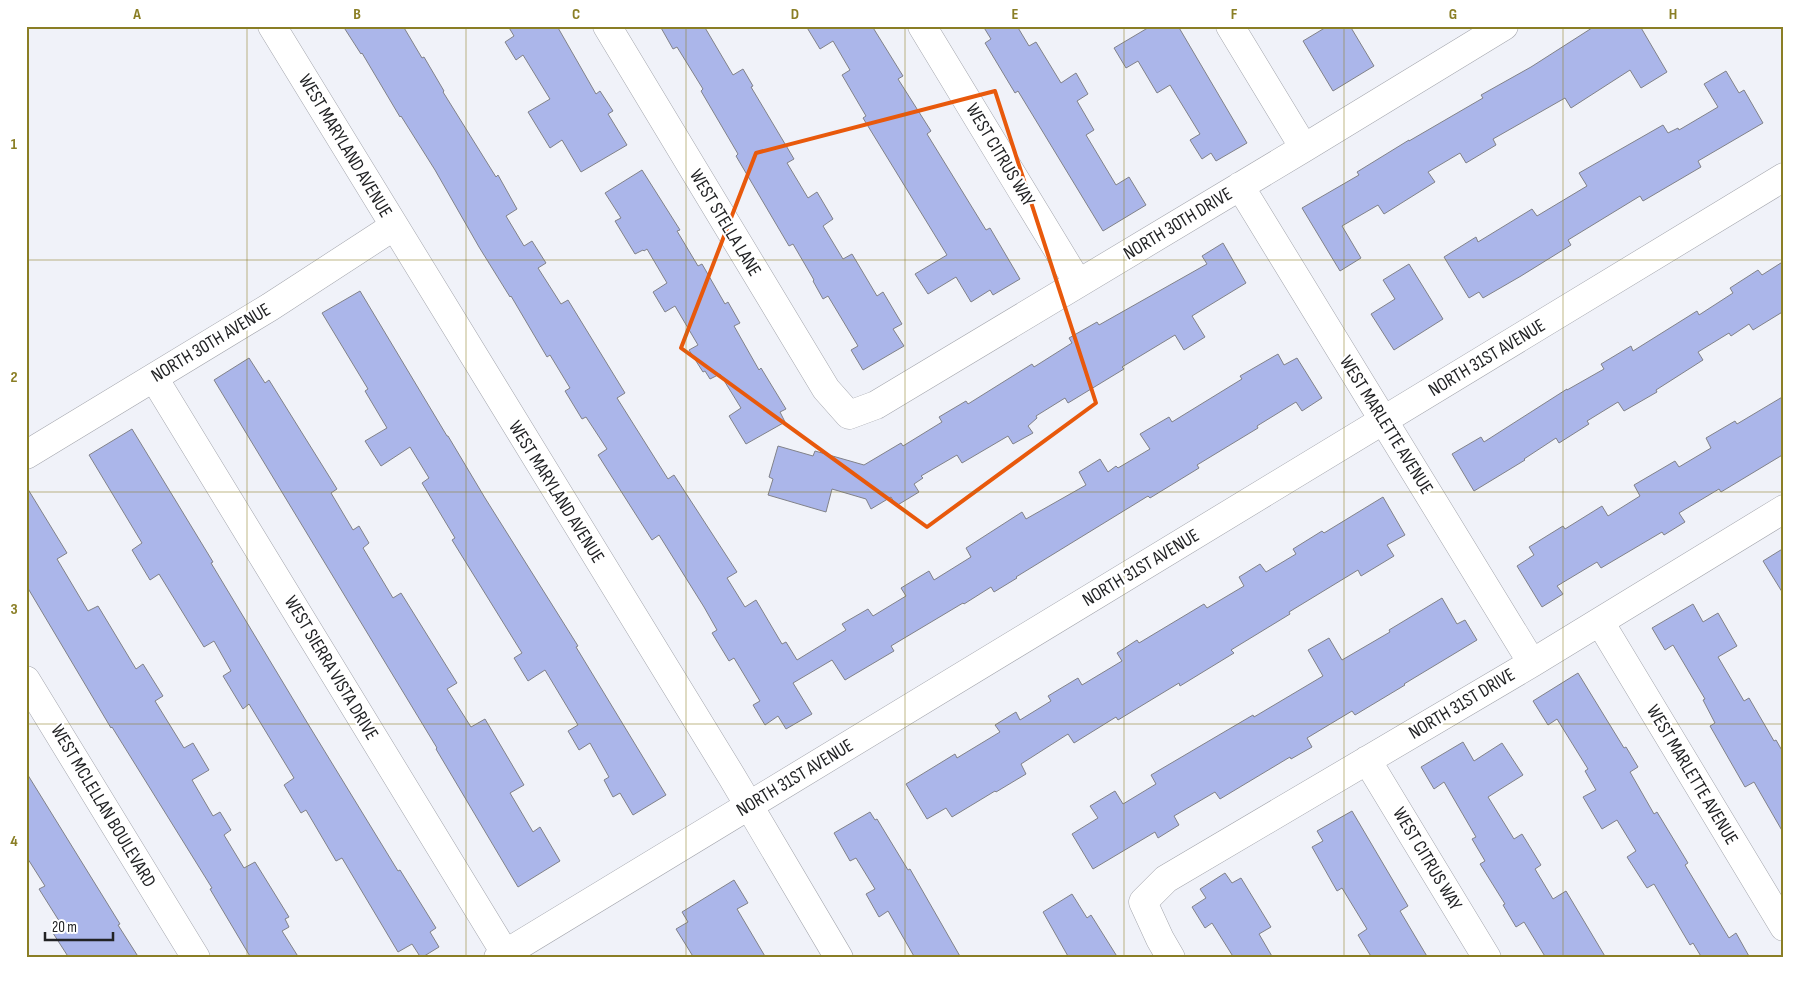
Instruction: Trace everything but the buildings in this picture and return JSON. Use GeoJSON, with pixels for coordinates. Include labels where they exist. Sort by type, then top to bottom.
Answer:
{"type":"FeatureCollection","features":[{"type":"Feature","properties":{"kind":"street","name":"WEST MARYLAND AVENUE"},"geometry":{"type":"LineString","coordinates":[[272,26],[840,958]]}},
{"type":"Feature","properties":{"kind":"street","name":"WEST STELLA LANE"},"geometry":{"type":"LineString","coordinates":[[607,26],[826,389],[849,415]]}},
{"type":"Feature","properties":{"kind":"street","name":"WEST CITRUS WAY"},"geometry":{"type":"LineString","coordinates":[[922,26],[1078,283]]}},
{"type":"Feature","properties":{"kind":"street"},"geometry":{"type":"LineString","coordinates":[[1230,26],[1304,148]]}},
{"type":"Feature","properties":{"kind":"street","name":"NORTH 30TH DRIVE"},"geometry":{"type":"LineString","coordinates":[[849,415],[876,405],[1504,26]]}},
{"type":"Feature","properties":{"kind":"street","name":"NORTH 31ST AVENUE"},"geometry":{"type":"LineString","coordinates":[[504,956],[1784,177]]}},
{"type":"Feature","properties":{"kind":"street","name":"WEST MARLETTE AVENUE"},"geometry":{"type":"LineString","coordinates":[[1240,186],[1532,663]]}},
{"type":"Feature","properties":{"kind":"street","name":"NORTH 30TH AVENUE"},"geometry":{"type":"LineString","coordinates":[[26,455],[270,308],[393,227]]}},
{"type":"Feature","properties":{"kind":"street","name":"WEST SIERRA VISTA DRIVE"},"geometry":{"type":"LineString","coordinates":[[154,378],[504,956]]}},
{"type":"Feature","properties":{"kind":"street","name":"NORTH 31ST DRIVE"},"geometry":{"type":"LineString","coordinates":[[1171,958],[1143,902],[1166,879],[1532,663],[1784,508]]}},
{"type":"Feature","properties":{"kind":"street","name":"WEST MARLETTE AVENUE"},"geometry":{"type":"LineString","coordinates":[[1600,622],[1784,927]]}},
{"type":"Feature","properties":{"kind":"street","name":"WEST MCLELLAN BOULEVARD"},"geometry":{"type":"LineString","coordinates":[[26,680],[196,958]]}},
{"type":"Feature","properties":{"kind":"street","name":"WEST CITRUS WAY"},"geometry":{"type":"LineString","coordinates":[[1367,760],[1487,958]]}},
{"type":"Feature","properties":{"kind":"highlighted area"},"geometry":{"type":"Polygon","coordinates":[[[995,91],[1096,403],[927,527],[681,348],[756,153],[995,91]]]}}]}
